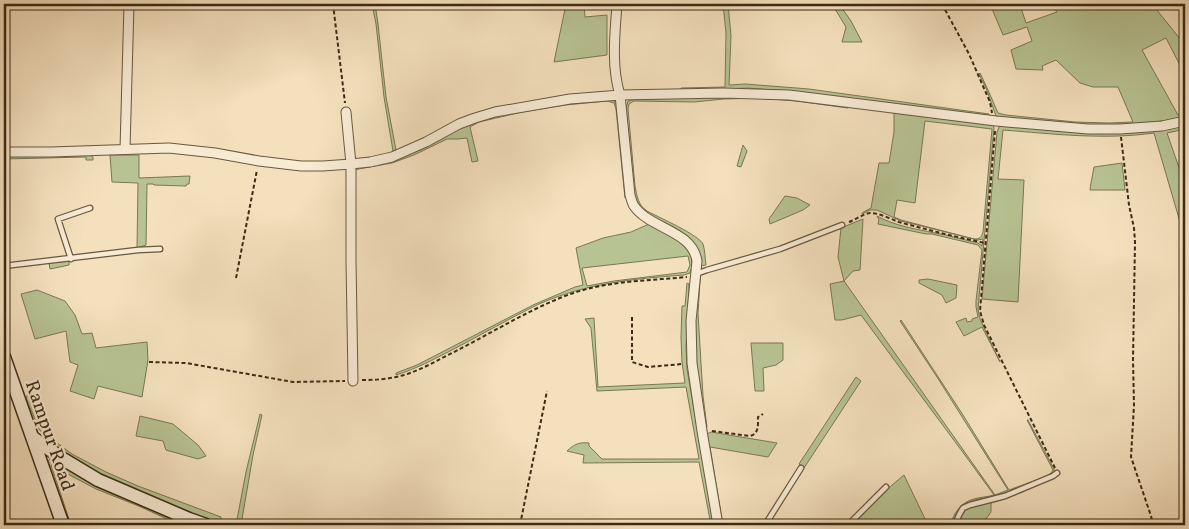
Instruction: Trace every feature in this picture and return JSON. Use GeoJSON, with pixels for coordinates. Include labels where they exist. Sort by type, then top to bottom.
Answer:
{"type":"FeatureCollection","features":[{"type":"Feature","properties":{"kind":"street"},"geometry":{"type":"LineString","coordinates":[[125,149],[129,4]]}},
{"type":"Feature","properties":{"kind":"street"},"geometry":{"type":"LineString","coordinates":[[618,4],[615,33],[615,72],[620,95],[630,195],[633,205],[647,218],[690,244],[696,255],[691,321],[692,364],[718,525]]}},
{"type":"Feature","properties":{"kind":"street"},"geometry":{"type":"LineString","coordinates":[[4,152],[170,148],[301,166],[351,164],[392,157],[426,142],[459,124],[495,112],[570,99],[620,95],[722,93],[789,95],[996,121],[1088,130],[1162,126],[1185,121]]}},
{"type":"Feature","properties":{"kind":"street"},"geometry":{"type":"LineString","coordinates":[[346,112],[351,164],[353,381]]}},
{"type":"Feature","properties":{"kind":"street","name":"Rampur Road"},"geometry":{"type":"LineString","coordinates":[[4,358],[63,525]]}},
{"type":"Feature","properties":{"kind":"street"},"geometry":{"type":"LineString","coordinates":[[32,438],[63,460],[98,480],[206,525]]}},
{"type":"Feature","properties":{"kind":"lane"},"geometry":{"type":"LineString","coordinates":[[71,259],[58,219],[90,208]]}},
{"type":"Feature","properties":{"kind":"lane"},"geometry":{"type":"LineString","coordinates":[[696,274],[780,249],[842,225]]}},
{"type":"Feature","properties":{"kind":"lane"},"geometry":{"type":"LineString","coordinates":[[4,266],[160,249]]}},
{"type":"Feature","properties":{"kind":"lane"},"geometry":{"type":"LineString","coordinates":[[765,525],[801,468]]}},
{"type":"Feature","properties":{"kind":"lane"},"geometry":{"type":"LineString","coordinates":[[955,525],[963,508],[1005,496],[1057,473]]}},
{"type":"Feature","properties":{"kind":"lane"},"geometry":{"type":"LineString","coordinates":[[848,525],[886,487]]}},
{"type":"Feature","properties":{"kind":"path"},"geometry":{"type":"LineString","coordinates":[[333,4],[346,112]]}},
{"type":"Feature","properties":{"kind":"path"},"geometry":{"type":"LineString","coordinates":[[942,4],[969,54],[990,102],[992,116],[996,121],[980,304],[981,317],[1057,473]]}},
{"type":"Feature","properties":{"kind":"path"},"geometry":{"type":"LineString","coordinates":[[1120,129],[1129,205],[1135,235],[1134,405],[1131,457],[1153,525]]}},
{"type":"Feature","properties":{"kind":"path"},"geometry":{"type":"LineString","coordinates":[[236,278],[259,161]]}},
{"type":"Feature","properties":{"kind":"path"},"geometry":{"type":"LineString","coordinates":[[842,225],[871,213],[985,243]]}},
{"type":"Feature","properties":{"kind":"path"},"geometry":{"type":"LineString","coordinates":[[149,362],[186,363],[294,382],[390,378],[414,372],[560,297],[606,285],[686,277],[696,274]]}},
{"type":"Feature","properties":{"kind":"path"},"geometry":{"type":"LineString","coordinates":[[632,317],[632,362],[648,367],[692,364]]}},
{"type":"Feature","properties":{"kind":"path"},"geometry":{"type":"LineString","coordinates":[[520,525],[547,391]]}},
{"type":"Feature","properties":{"kind":"path"},"geometry":{"type":"LineString","coordinates":[[702,431],[754,435],[757,432],[758,417],[763,414]]}},
{"type":"Feature","properties":{"kind":"green space"},"geometry":{"type":"Polygon","coordinates":[[[372,4],[375,4],[386,97],[396,150],[393,151],[384,97],[372,4]]]}},
{"type":"Feature","properties":{"kind":"green space"},"geometry":{"type":"Polygon","coordinates":[[[566,4],[584,4],[585,17],[607,15],[607,55],[554,62],[566,4]]]}},
{"type":"Feature","properties":{"kind":"green space"},"geometry":{"type":"Polygon","coordinates":[[[723,4],[728,4],[731,36],[729,85],[745,84],[809,89],[989,114],[989,116],[785,91],[748,88],[681,91],[681,88],[725,87],[726,33],[723,4]]]}},
{"type":"Feature","properties":{"kind":"green space"},"geometry":{"type":"Polygon","coordinates":[[[832,4],[839,4],[862,42],[842,42],[846,27],[832,4]]]}},
{"type":"Feature","properties":{"kind":"green space"},"geometry":{"type":"Polygon","coordinates":[[[990,4],[1031,4],[1021,8],[1026,23],[1057,12],[1051,4],[1152,4],[1185,45],[1185,75],[1166,38],[1142,50],[1178,115],[1185,112],[1185,116],[1140,124],[1093,125],[1022,120],[996,116],[980,73],[998,113],[1075,122],[1133,122],[1118,87],[1093,87],[1080,83],[1056,60],[1042,66],[1043,70],[1016,69],[1011,50],[1032,41],[1027,27],[1003,35],[990,4]]]}},
{"type":"Feature","properties":{"kind":"green space"},"geometry":{"type":"Polygon","coordinates":[[[724,96],[797,98],[847,106],[848,108],[757,98],[694,102],[634,101],[629,104],[635,186],[638,200],[647,211],[700,240],[704,246],[706,265],[701,266],[700,254],[692,242],[685,235],[646,213],[638,205],[633,194],[626,108],[628,101],[636,99],[724,96]]]}},
{"type":"Feature","properties":{"kind":"green space"},"geometry":{"type":"Polygon","coordinates":[[[611,99],[618,106],[625,198],[616,109],[614,103],[607,101],[522,112],[479,122],[470,127],[478,161],[472,162],[467,138],[447,139],[392,163],[353,170],[354,167],[493,116],[542,106],[611,99]]]}},
{"type":"Feature","properties":{"kind":"green space"},"geometry":{"type":"Polygon","coordinates":[[[894,113],[993,125],[978,309],[980,319],[1000,362],[982,327],[964,336],[956,322],[966,318],[967,322],[972,321],[972,319],[978,317],[976,301],[982,250],[978,245],[878,224],[877,216],[898,225],[978,243],[982,246],[983,239],[978,240],[901,221],[877,210],[870,210],[862,214],[871,208],[879,163],[889,163],[894,132],[894,113]],[[925,121],[915,203],[897,200],[894,217],[974,239],[980,238],[983,232],[992,129],[925,121]]]}},
{"type":"Feature","properties":{"kind":"green space"},"geometry":{"type":"Polygon","coordinates":[[[1185,124],[1185,129],[1167,133],[1183,179],[1185,179],[1185,239],[1154,133],[1098,136],[1003,130],[998,179],[1024,180],[1018,302],[982,299],[999,127],[1080,132],[1185,124]]]}},
{"type":"Feature","properties":{"kind":"green space"},"geometry":{"type":"Polygon","coordinates":[[[743,145],[747,151],[741,167],[737,166],[743,145]]]}},
{"type":"Feature","properties":{"kind":"green space"},"geometry":{"type":"Polygon","coordinates":[[[88,154],[93,157],[93,160],[86,160],[86,157],[4,159],[4,156],[88,154]]]}},
{"type":"Feature","properties":{"kind":"green space"},"geometry":{"type":"Polygon","coordinates":[[[110,155],[139,155],[139,178],[190,176],[189,184],[186,186],[147,184],[146,245],[137,248],[138,183],[112,182],[110,155]]]}},
{"type":"Feature","properties":{"kind":"green space"},"geometry":{"type":"Polygon","coordinates":[[[1122,163],[1125,190],[1090,190],[1094,167],[1122,163]]]}},
{"type":"Feature","properties":{"kind":"green space"},"geometry":{"type":"Polygon","coordinates":[[[785,196],[797,198],[810,205],[803,210],[770,224],[769,219],[785,196]]]}},
{"type":"Feature","properties":{"kind":"green space"},"geometry":{"type":"Polygon","coordinates":[[[863,219],[860,270],[853,271],[844,281],[838,257],[841,228],[863,219]]]}},
{"type":"Feature","properties":{"kind":"green space"},"geometry":{"type":"Polygon","coordinates":[[[649,224],[673,237],[687,248],[691,255],[690,273],[610,283],[557,297],[528,309],[432,360],[396,375],[396,373],[417,365],[533,305],[583,285],[576,248],[603,238],[631,232],[649,224]],[[688,256],[582,268],[587,286],[687,272],[690,265],[688,256]]]}},
{"type":"Feature","properties":{"kind":"green space"},"geometry":{"type":"Polygon","coordinates":[[[69,261],[69,265],[50,269],[49,263],[69,261]]]}},
{"type":"Feature","properties":{"kind":"green space"},"geometry":{"type":"Polygon","coordinates":[[[700,276],[698,313],[703,396],[707,427],[704,428],[694,347],[700,276]]]}},
{"type":"Feature","properties":{"kind":"green space"},"geometry":{"type":"Polygon","coordinates":[[[928,279],[957,285],[956,298],[946,303],[942,295],[919,283],[919,280],[928,279]]]}},
{"type":"Feature","properties":{"kind":"green space"},"geometry":{"type":"Polygon","coordinates":[[[844,281],[995,495],[1008,490],[901,320],[1009,490],[1044,477],[1053,470],[1027,420],[1054,469],[1054,472],[1041,479],[1005,494],[968,502],[959,509],[953,525],[950,525],[956,512],[962,505],[969,500],[994,495],[861,315],[835,320],[830,284],[844,281]]]}},
{"type":"Feature","properties":{"kind":"green space"},"geometry":{"type":"Polygon","coordinates":[[[687,283],[689,288],[686,348],[687,369],[714,525],[711,525],[699,462],[583,463],[584,455],[567,451],[580,443],[589,443],[589,446],[602,459],[699,459],[686,387],[597,391],[591,328],[585,319],[594,318],[598,387],[685,383],[681,338],[682,306],[685,306],[687,283]]]}},
{"type":"Feature","properties":{"kind":"green space"},"geometry":{"type":"Polygon","coordinates":[[[37,290],[65,301],[75,315],[82,334],[92,333],[96,348],[147,342],[148,360],[142,397],[98,386],[94,399],[70,391],[78,365],[70,362],[66,331],[35,339],[21,294],[37,290]]]}},
{"type":"Feature","properties":{"kind":"green space"},"geometry":{"type":"Polygon","coordinates":[[[751,343],[783,343],[783,360],[776,365],[763,368],[764,391],[755,391],[751,343]]]}},
{"type":"Feature","properties":{"kind":"green space"},"geometry":{"type":"Polygon","coordinates":[[[856,377],[861,381],[804,468],[799,464],[856,377]]]}},
{"type":"Feature","properties":{"kind":"green space"},"geometry":{"type":"Polygon","coordinates":[[[28,394],[45,434],[72,454],[138,486],[221,517],[221,520],[236,525],[221,525],[201,518],[97,473],[70,457],[51,443],[39,429],[26,398],[28,394]]]}},
{"type":"Feature","properties":{"kind":"green space"},"geometry":{"type":"Polygon","coordinates":[[[260,414],[262,415],[241,525],[236,525],[260,414]]]}},
{"type":"Feature","properties":{"kind":"green space"},"geometry":{"type":"Polygon","coordinates":[[[140,416],[173,424],[198,445],[206,456],[198,459],[166,450],[163,441],[136,436],[140,416]]]}},
{"type":"Feature","properties":{"kind":"green space"},"geometry":{"type":"Polygon","coordinates":[[[711,432],[777,443],[768,457],[710,447],[723,525],[705,435],[711,432]]]}},
{"type":"Feature","properties":{"kind":"green space"},"geometry":{"type":"Polygon","coordinates":[[[51,459],[192,525],[180,525],[96,489],[64,472],[55,464],[51,465],[71,525],[67,525],[47,461],[51,459]]]}},
{"type":"Feature","properties":{"kind":"green space"},"geometry":{"type":"Polygon","coordinates":[[[904,475],[928,525],[845,525],[904,475]]]}},
{"type":"Feature","properties":{"kind":"green space"},"geometry":{"type":"Polygon","coordinates":[[[1037,484],[991,503],[991,512],[986,519],[965,524],[962,521],[962,525],[958,525],[961,515],[966,509],[1037,484]]]}}]}
